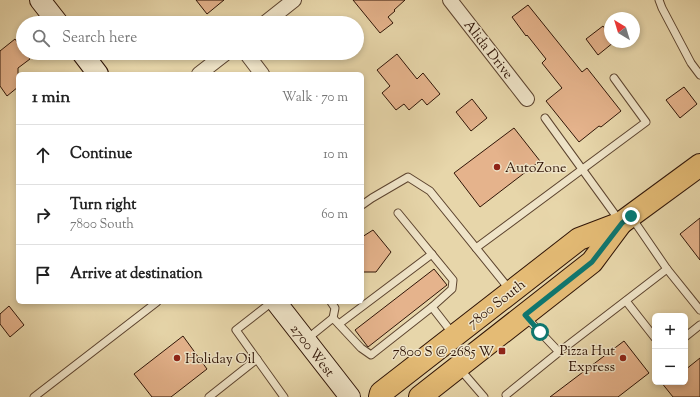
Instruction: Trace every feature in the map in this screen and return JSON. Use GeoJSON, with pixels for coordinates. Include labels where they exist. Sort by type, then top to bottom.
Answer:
{"type":"FeatureCollection","features":[{"type":"Feature","properties":{"kind":"main road"},"geometry":{"type":"LineString","coordinates":[[40,0],[53,16]]}},
{"type":"Feature","properties":{"kind":"main road"},"geometry":{"type":"LineString","coordinates":[[87,60],[96,72]]}},
{"type":"Feature","properties":{"kind":"main road","name":"7800 South"},"geometry":{"type":"LineString","coordinates":[[380,397],[381,393],[579,239],[626,219],[700,165]]}},
{"type":"Feature","properties":{"kind":"main road","name":"7800 South"},"geometry":{"type":"LineString","coordinates":[[420,397],[592,262],[626,219]]}},
{"type":"Feature","properties":{"kind":"main road","name":"2700 West"},"geometry":{"type":"LineString","coordinates":[[278,304],[350,397]]}},
{"type":"Feature","properties":{"kind":"street"},"geometry":{"type":"LineString","coordinates":[[274,16],[294,0]]}},
{"type":"Feature","properties":{"kind":"street","name":"Alida Drive"},"geometry":{"type":"LineString","coordinates":[[450,0],[527,99]]}},
{"type":"Feature","properties":{"kind":"street"},"geometry":{"type":"LineString","coordinates":[[202,72],[217,60]]}},
{"type":"Feature","properties":{"kind":"street"},"geometry":{"type":"LineString","coordinates":[[251,60],[260,72]]}},
{"type":"Feature","properties":{"kind":"lane"},"geometry":{"type":"LineString","coordinates":[[659,0],[691,63],[700,75]]}},
{"type":"Feature","properties":{"kind":"lane"},"geometry":{"type":"LineString","coordinates":[[476,248],[646,122],[614,78]]}},
{"type":"Feature","properties":{"kind":"lane"},"geometry":{"type":"LineString","coordinates":[[545,118],[583,169],[700,310]]}},
{"type":"Feature","properties":{"kind":"lane"},"geometry":{"type":"LineString","coordinates":[[364,204],[408,177],[430,191],[512,292]]}},
{"type":"Feature","properties":{"kind":"lane"},"geometry":{"type":"LineString","coordinates":[[333,318],[362,348],[371,355],[432,307],[452,289],[453,280],[398,213]]}},
{"type":"Feature","properties":{"kind":"lane"},"geometry":{"type":"LineString","coordinates":[[339,324],[432,254]]}},
{"type":"Feature","properties":{"kind":"lane"},"geometry":{"type":"LineString","coordinates":[[506,395],[667,269]]}},
{"type":"Feature","properties":{"kind":"lane"},"geometry":{"type":"LineString","coordinates":[[626,301],[652,334]]}},
{"type":"Feature","properties":{"kind":"lane"},"geometry":{"type":"LineString","coordinates":[[34,397],[154,304]]}},
{"type":"Feature","properties":{"kind":"lane"},"geometry":{"type":"LineString","coordinates":[[269,304],[236,330],[284,397]]}},
{"type":"Feature","properties":{"kind":"lane"},"geometry":{"type":"LineString","coordinates":[[305,340],[333,318],[335,308],[332,304]]}},
{"type":"Feature","properties":{"kind":"lane"},"geometry":{"type":"LineString","coordinates":[[432,307],[454,336]]}},
{"type":"Feature","properties":{"kind":"lane"},"geometry":{"type":"LineString","coordinates":[[525,315],[559,352]]}},
{"type":"Feature","properties":{"kind":"lane"},"geometry":{"type":"LineString","coordinates":[[688,334],[700,324]]}},
{"type":"Feature","properties":{"kind":"lane"},"geometry":{"type":"LineString","coordinates":[[209,397],[257,359]]}},
{"type":"Feature","properties":{"kind":"lane"},"geometry":{"type":"LineString","coordinates":[[458,367],[484,397]]}},
{"type":"Feature","properties":{"kind":"building"},"geometry":{"type":"Polygon","coordinates":[[[196,0],[224,0],[207,14],[196,0]]]}},
{"type":"Feature","properties":{"kind":"building"},"geometry":{"type":"Polygon","coordinates":[[[353,0],[405,0],[388,17],[393,23],[380,33],[353,0]]]}},
{"type":"Feature","properties":{"kind":"building"},"geometry":{"type":"Polygon","coordinates":[[[528,5],[582,72],[587,68],[621,111],[579,142],[546,101],[562,88],[542,63],[546,59],[512,17],[528,5]]]}},
{"type":"Feature","properties":{"kind":"building"},"geometry":{"type":"Polygon","coordinates":[[[603,26],[604,48],[607,48],[598,55],[586,39],[603,26]]]}},
{"type":"Feature","properties":{"kind":"building"},"geometry":{"type":"Polygon","coordinates":[[[15,39],[16,60],[29,60],[18,68],[18,72],[16,72],[16,89],[7,96],[0,86],[0,51],[15,39]]]}},
{"type":"Feature","properties":{"kind":"building"},"geometry":{"type":"Polygon","coordinates":[[[397,54],[417,79],[423,73],[440,94],[427,105],[422,99],[409,110],[404,104],[396,110],[382,93],[390,86],[377,70],[397,54]]]}},
{"type":"Feature","properties":{"kind":"building"},"geometry":{"type":"Polygon","coordinates":[[[684,87],[697,104],[680,118],[666,100],[684,87]]]}},
{"type":"Feature","properties":{"kind":"building"},"geometry":{"type":"Polygon","coordinates":[[[472,99],[487,118],[471,131],[456,112],[472,99]]]}},
{"type":"Feature","properties":{"kind":"building","name":"AutoZone"},"geometry":{"type":"Polygon","coordinates":[[[514,128],[540,161],[480,207],[454,173],[514,128]]]}},
{"type":"Feature","properties":{"kind":"building"},"geometry":{"type":"Polygon","coordinates":[[[700,218],[700,260],[680,234],[700,218]]]}},
{"type":"Feature","properties":{"kind":"building"},"geometry":{"type":"Polygon","coordinates":[[[373,230],[391,252],[376,272],[364,272],[364,236],[373,230]]]}},
{"type":"Feature","properties":{"kind":"building"},"geometry":{"type":"Polygon","coordinates":[[[434,269],[447,285],[368,347],[355,330],[434,269]]]}},
{"type":"Feature","properties":{"kind":"building"},"geometry":{"type":"Polygon","coordinates":[[[9,306],[24,325],[10,337],[0,324],[0,314],[9,306]]]}},
{"type":"Feature","properties":{"kind":"building","name":"Holiday Oil"},"geometry":{"type":"Polygon","coordinates":[[[183,336],[207,369],[171,397],[152,397],[134,374],[183,336]]]}},
{"type":"Feature","properties":{"kind":"building"},"geometry":{"type":"Polygon","coordinates":[[[624,341],[649,373],[618,397],[550,397],[624,341]]]}},
{"type":"Feature","properties":{"kind":"building"},"geometry":{"type":"Polygon","coordinates":[[[700,358],[700,397],[673,397],[663,385],[688,385],[688,368],[700,358]]]}},
{"type":"Feature","properties":{"kind":"place","name":"AutoZone"},"geometry":{"type":"Point","coordinates":[497,167]}},
{"type":"Feature","properties":{"kind":"place","name":"7800 S @ 2685 W"},"geometry":{"type":"Point","coordinates":[502,351]}},
{"type":"Feature","properties":{"kind":"place","name":"Holiday Oil"},"geometry":{"type":"Point","coordinates":[177,358]}},
{"type":"Feature","properties":{"kind":"place","name":"Pizza Hut Express"},"geometry":{"type":"Point","coordinates":[623,358]}},
{"type":"Feature","properties":{"kind":"route"},"geometry":{"type":"LineString","coordinates":[[540,332],[525,315],[592,262],[622,223],[631,216]]}}]}
